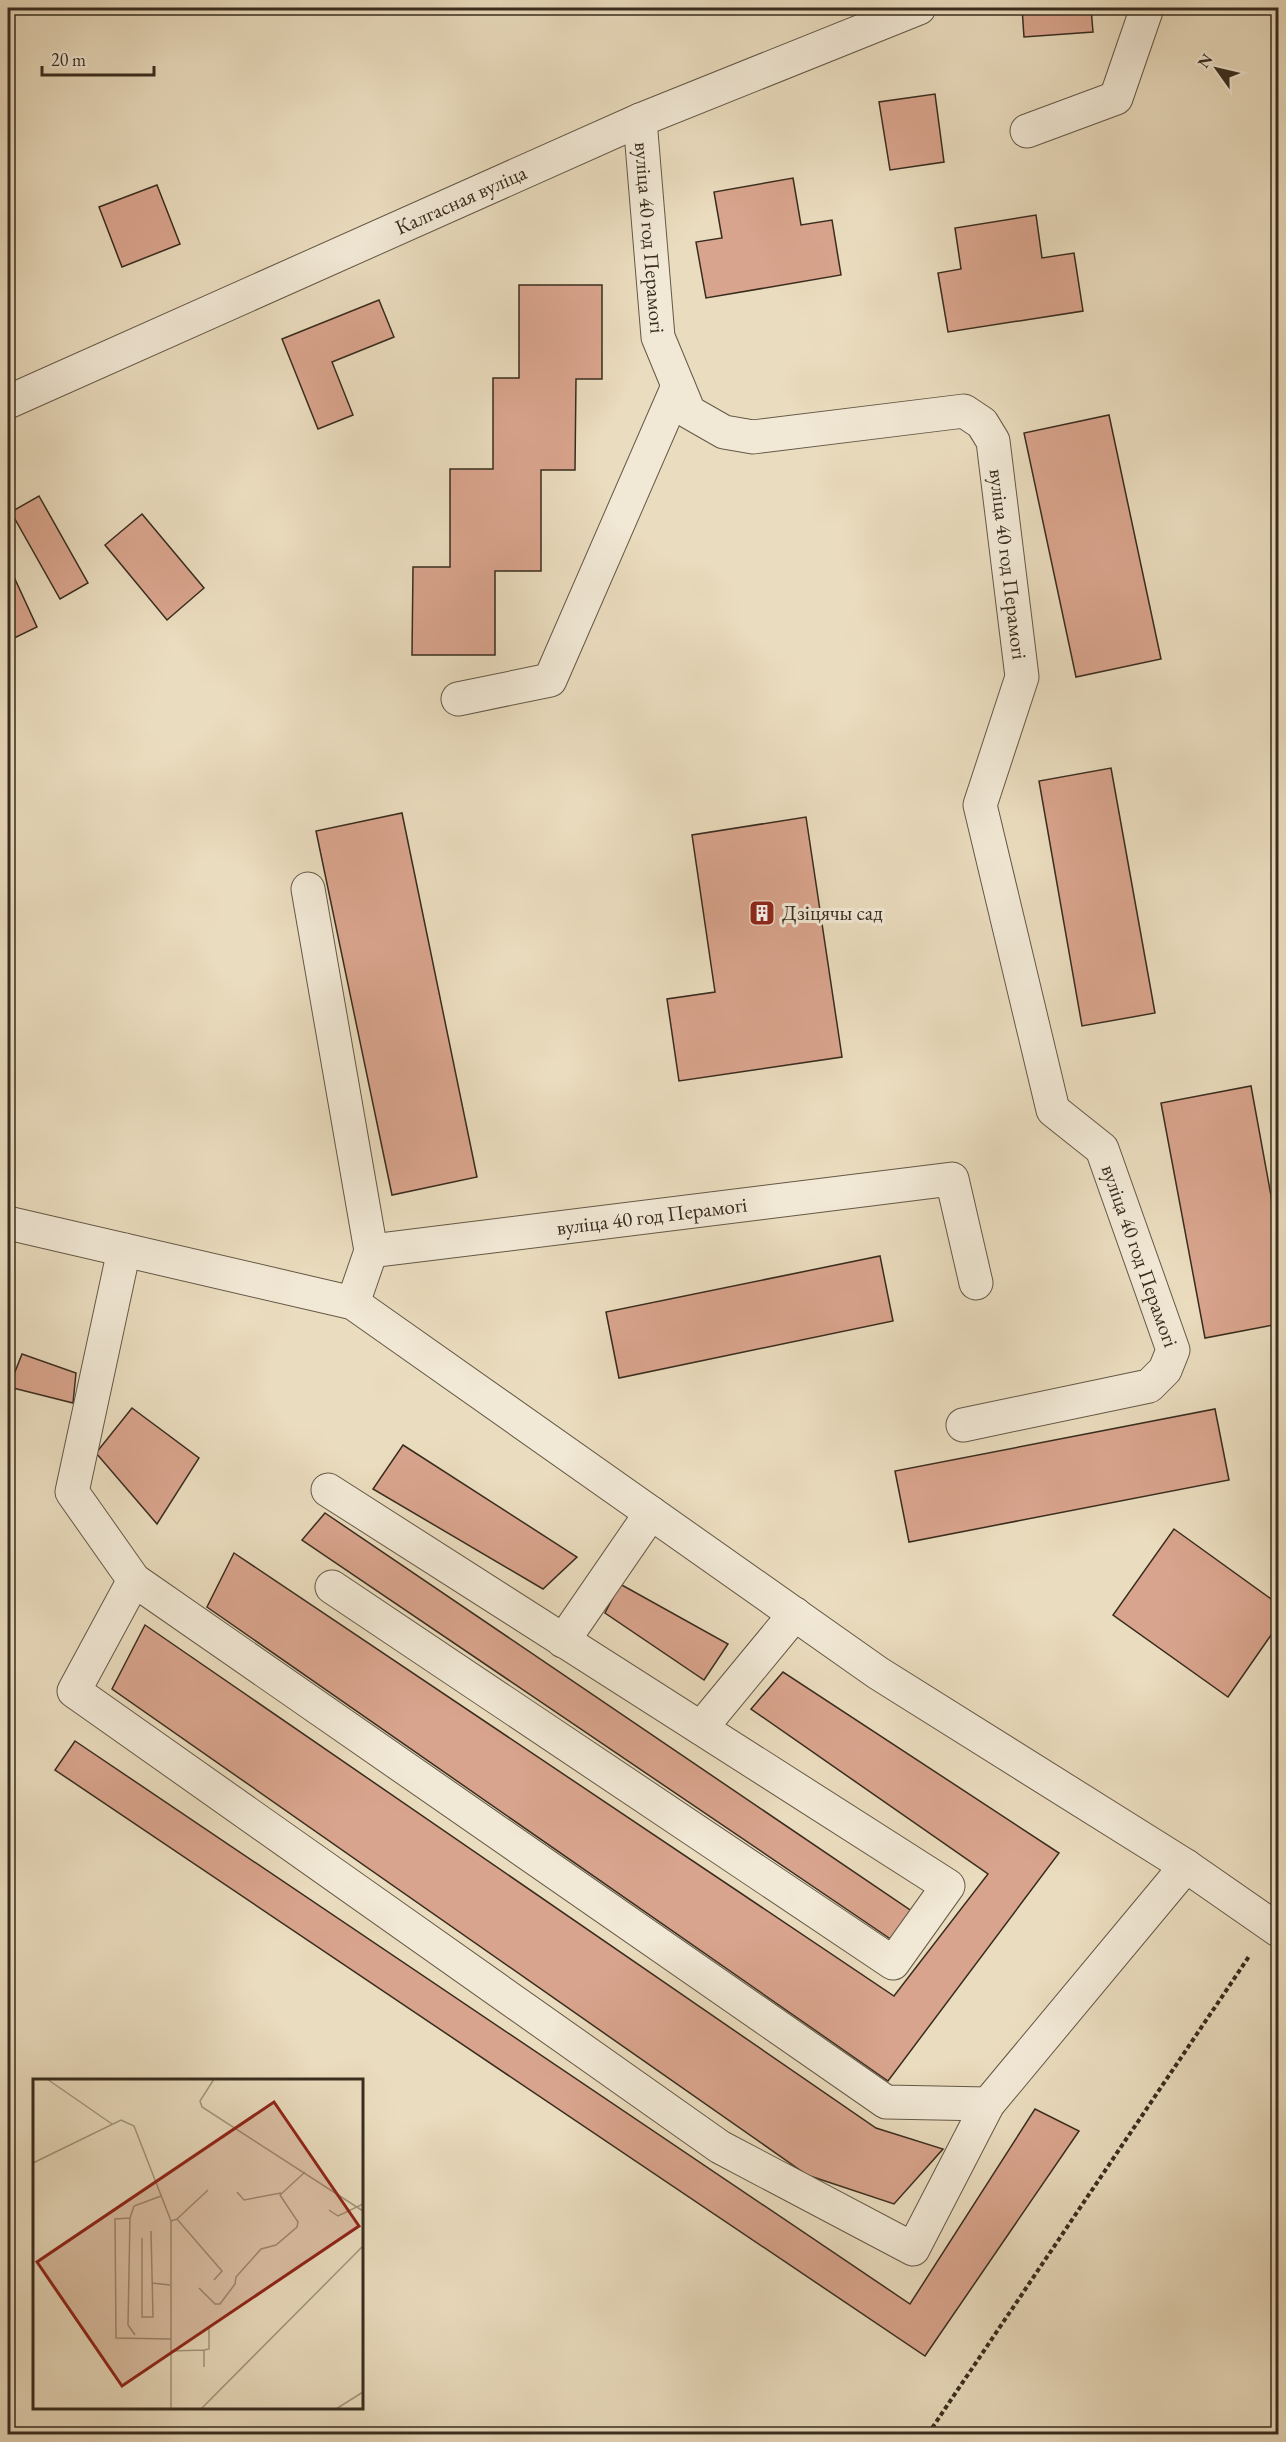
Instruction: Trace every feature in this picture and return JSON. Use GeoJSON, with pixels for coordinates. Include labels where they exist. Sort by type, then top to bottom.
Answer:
{"type":"FeatureCollection","features":[{"type":"Feature","properties":{"kind":"street","name":"Калгасная вуліца"},"geometry":{"type":"LineString","coordinates":[[8,402],[640,120],[919,8]]}},
{"type":"Feature","properties":{"kind":"street"},"geometry":{"type":"LineString","coordinates":[[1027,131],[1116,98],[1147,8]]}},
{"type":"Feature","properties":{"kind":"street","name":"вуліца 40 год Перамогі"},"geometry":{"type":"LineString","coordinates":[[640,120],[658,337],[689,412],[724,432],[753,436],[964,411],[982,423],[993,441],[1022,677],[980,805],[1053,1110],[1102,1149],[1173,1350],[1165,1370],[1149,1386],[963,1425]]}},
{"type":"Feature","properties":{"kind":"street"},"geometry":{"type":"LineString","coordinates":[[458,699],[550,680],[678,386]]}},
{"type":"Feature","properties":{"kind":"street"},"geometry":{"type":"LineString","coordinates":[[308,889],[370,1251],[353,1303]]}},
{"type":"Feature","properties":{"kind":"street","name":"вуліца 40 год Перамогі"},"geometry":{"type":"LineString","coordinates":[[370,1251],[952,1179],[976,1283]]}},
{"type":"Feature","properties":{"kind":"street"},"geometry":{"type":"LineString","coordinates":[[8,1223],[353,1303],[878,1673],[1276,1922]]}},
{"type":"Feature","properties":{"kind":"street"},"geometry":{"type":"LineString","coordinates":[[124,1250],[72,1492],[134,1580],[886,2102],[988,2104]]}},
{"type":"Feature","properties":{"kind":"street"},"geometry":{"type":"LineString","coordinates":[[328,1490],[948,1887],[893,1964],[332,1587]]}},
{"type":"Feature","properties":{"kind":"street"},"geometry":{"type":"LineString","coordinates":[[563,1641],[651,1513]]}},
{"type":"Feature","properties":{"kind":"street"},"geometry":{"type":"LineString","coordinates":[[134,1580],[74,1691],[720,2147],[913,2249],[988,2104],[1186,1866]]}},
{"type":"Feature","properties":{"kind":"street"},"geometry":{"type":"LineString","coordinates":[[701,1728],[795,1614]]}},
{"type":"Feature","properties":{"kind":"path"},"geometry":{"type":"LineString","coordinates":[[928,2434],[1276,1922]]}},
{"type":"Feature","properties":{"kind":"building"},"geometry":{"type":"Polygon","coordinates":[[[1022,8],[1091,8],[1093,32],[1024,37],[1022,8]]]}},
{"type":"Feature","properties":{"kind":"building"},"geometry":{"type":"Polygon","coordinates":[[[935,94],[944,162],[890,170],[879,102],[935,94]]]}},
{"type":"Feature","properties":{"kind":"building"},"geometry":{"type":"Polygon","coordinates":[[[793,178],[801,225],[832,220],[841,275],[706,298],[696,242],[722,238],[714,192],[793,178]]]}},
{"type":"Feature","properties":{"kind":"building"},"geometry":{"type":"Polygon","coordinates":[[[157,185],[180,244],[122,267],[99,207],[157,185]]]}},
{"type":"Feature","properties":{"kind":"building"},"geometry":{"type":"Polygon","coordinates":[[[1036,215],[1042,258],[1074,253],[1083,311],[948,332],[938,273],[961,269],[955,228],[1036,215]]]}},
{"type":"Feature","properties":{"kind":"building"},"geometry":{"type":"Polygon","coordinates":[[[519,285],[602,285],[602,379],[576,379],[575,470],[541,470],[541,571],[495,571],[495,655],[412,655],[413,567],[450,567],[450,469],[493,469],[493,378],[519,378],[519,285]]]}},
{"type":"Feature","properties":{"kind":"building"},"geometry":{"type":"Polygon","coordinates":[[[379,300],[394,337],[332,362],[353,415],[318,429],[282,339],[379,300]]]}},
{"type":"Feature","properties":{"kind":"building"},"geometry":{"type":"Polygon","coordinates":[[[1109,415],[1161,659],[1076,677],[1024,433],[1109,415]]]}},
{"type":"Feature","properties":{"kind":"building"},"geometry":{"type":"Polygon","coordinates":[[[39,496],[88,583],[60,599],[11,512],[39,496]]]}},
{"type":"Feature","properties":{"kind":"building"},"geometry":{"type":"Polygon","coordinates":[[[142,514],[204,588],[167,620],[105,545],[142,514]]]}},
{"type":"Feature","properties":{"kind":"building"},"geometry":{"type":"Polygon","coordinates":[[[8,564],[37,627],[8,641],[8,564]]]}},
{"type":"Feature","properties":{"kind":"building"},"geometry":{"type":"Polygon","coordinates":[[[1111,768],[1155,1013],[1082,1026],[1039,781],[1111,768]]]}},
{"type":"Feature","properties":{"kind":"building"},"geometry":{"type":"Polygon","coordinates":[[[402,813],[477,1177],[392,1195],[316,831],[402,813]]]}},
{"type":"Feature","properties":{"kind":"building","name":"Дзіцячы сад"},"geometry":{"type":"Polygon","coordinates":[[[806,817],[842,1057],[679,1081],[667,999],[715,992],[692,835],[806,817]]]}},
{"type":"Feature","properties":{"kind":"building"},"geometry":{"type":"Polygon","coordinates":[[[1251,1086],[1278,1234],[1278,1324],[1205,1338],[1161,1103],[1251,1086]]]}},
{"type":"Feature","properties":{"kind":"building"},"geometry":{"type":"Polygon","coordinates":[[[880,1256],[893,1321],[619,1378],[606,1312],[880,1256]]]}},
{"type":"Feature","properties":{"kind":"building"},"geometry":{"type":"Polygon","coordinates":[[[22,1354],[76,1373],[73,1403],[9,1387],[22,1354]]]}},
{"type":"Feature","properties":{"kind":"building"},"geometry":{"type":"Polygon","coordinates":[[[132,1408],[199,1458],[157,1524],[96,1453],[132,1408]]]}},
{"type":"Feature","properties":{"kind":"building"},"geometry":{"type":"Polygon","coordinates":[[[1215,1409],[1229,1480],[909,1542],[895,1471],[1215,1409]]]}},
{"type":"Feature","properties":{"kind":"building"},"geometry":{"type":"Polygon","coordinates":[[[403,1445],[577,1557],[543,1589],[373,1489],[403,1445]]]}},
{"type":"Feature","properties":{"kind":"building"},"geometry":{"type":"Polygon","coordinates":[[[325,1513],[916,1914],[895,1942],[302,1540],[325,1513]]]}},
{"type":"Feature","properties":{"kind":"building"},"geometry":{"type":"Polygon","coordinates":[[[1174,1529],[1278,1604],[1278,1625],[1228,1697],[1113,1615],[1174,1529]]]}},
{"type":"Feature","properties":{"kind":"building"},"geometry":{"type":"Polygon","coordinates":[[[234,1553],[894,1996],[988,1874],[751,1709],[783,1672],[1059,1853],[888,2081],[207,1607],[234,1553]]]}},
{"type":"Feature","properties":{"kind":"building"},"geometry":{"type":"Polygon","coordinates":[[[620,1584],[728,1644],[704,1680],[605,1613],[620,1584]]]}},
{"type":"Feature","properties":{"kind":"building"},"geometry":{"type":"Polygon","coordinates":[[[145,1625],[876,2128],[943,2149],[894,2204],[807,2175],[112,1689],[145,1625]]]}},
{"type":"Feature","properties":{"kind":"building"},"geometry":{"type":"Polygon","coordinates":[[[75,1741],[910,2304],[1035,2109],[1079,2131],[925,2356],[55,1770],[75,1741]]]}},
{"type":"Feature","properties":{"kind":"place","name":"Дзіцячы сад"},"geometry":{"type":"Point","coordinates":[762,913]}}]}
